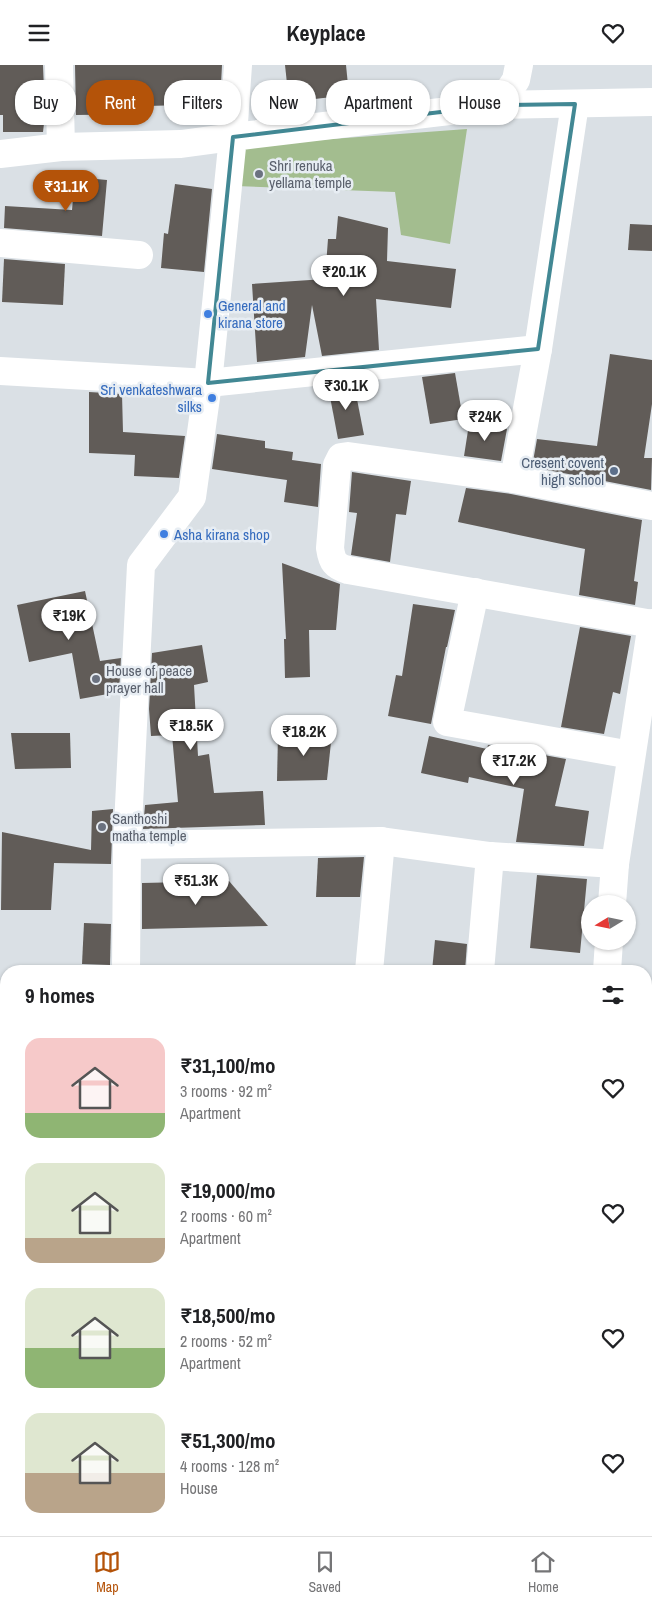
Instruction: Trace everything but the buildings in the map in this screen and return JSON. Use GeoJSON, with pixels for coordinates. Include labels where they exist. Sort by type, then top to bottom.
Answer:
{"type":"FeatureCollection","features":[{"type":"Feature","properties":{"kind":"street"},"geometry":{"type":"LineString","coordinates":[[59,65],[61,147]]}},
{"type":"Feature","properties":{"kind":"street"},"geometry":{"type":"LineString","coordinates":[[126,965],[127,845],[141,565],[192,497],[208,383],[234,137],[238,65]]}},
{"type":"Feature","properties":{"kind":"street"},"geometry":{"type":"LineString","coordinates":[[516,80],[520,65]]}},
{"type":"Feature","properties":{"kind":"street"},"geometry":{"type":"LineString","coordinates":[[519,105],[652,103]]}},
{"type":"Feature","properties":{"kind":"street"},"geometry":{"type":"LineString","coordinates":[[514,479],[538,349],[575,104]]}},
{"type":"Feature","properties":{"kind":"street"},"geometry":{"type":"LineString","coordinates":[[0,154],[61,147],[181,144],[440,112]]}},
{"type":"Feature","properties":{"kind":"street"},"geometry":{"type":"LineString","coordinates":[[0,243],[139,255]]}},
{"type":"Feature","properties":{"kind":"street"},"geometry":{"type":"LineString","coordinates":[[0,371],[208,383],[538,349]]}},
{"type":"Feature","properties":{"kind":"street"},"geometry":{"type":"LineString","coordinates":[[613,895],[615,865],[652,624],[348,571],[338,567],[332,560],[330,548],[337,465],[341,457],[348,456],[514,479],[652,506]]}},
{"type":"Feature","properties":{"kind":"street"},"geometry":{"type":"LineString","coordinates":[[474,592],[447,722],[631,755]]}},
{"type":"Feature","properties":{"kind":"street"},"geometry":{"type":"LineString","coordinates":[[127,845],[381,841],[490,856],[615,865]]}},
{"type":"Feature","properties":{"kind":"street"},"geometry":{"type":"LineString","coordinates":[[370,965],[381,841]]}},
{"type":"Feature","properties":{"kind":"street"},"geometry":{"type":"LineString","coordinates":[[481,965],[490,856]]}},
{"type":"Feature","properties":{"kind":"street"},"geometry":{"type":"LineString","coordinates":[[607,965],[608,950]]}},
{"type":"Feature","properties":{"kind":"highlighted area"},"geometry":{"type":"Polygon","coordinates":[[[575,104],[538,349],[208,383],[233,137],[499,105],[575,104]]]}},
{"type":"Feature","properties":{"kind":"green space"},"geometry":{"type":"Polygon","coordinates":[[[467,129],[450,244],[401,235],[395,192],[236,186],[237,146],[467,129]]]}},
{"type":"Feature","properties":{"kind":"place","name":"Shri renuka yellama temple"},"geometry":{"type":"Point","coordinates":[259,174]}},
{"type":"Feature","properties":{"kind":"place","name":"General and kirana store"},"geometry":{"type":"Point","coordinates":[208,314]}},
{"type":"Feature","properties":{"kind":"place","name":"Sri venkateshwara silks"},"geometry":{"type":"Point","coordinates":[212,398]}},
{"type":"Feature","properties":{"kind":"place","name":"Cresent covent high school"},"geometry":{"type":"Point","coordinates":[614,471]}},
{"type":"Feature","properties":{"kind":"place","name":"Asha kirana shop"},"geometry":{"type":"Point","coordinates":[164,534]}},
{"type":"Feature","properties":{"kind":"place","name":"House of peace prayer hall"},"geometry":{"type":"Point","coordinates":[96,679]}},
{"type":"Feature","properties":{"kind":"place","name":"Santhoshi matha temple"},"geometry":{"type":"Point","coordinates":[102,827]}}]}
